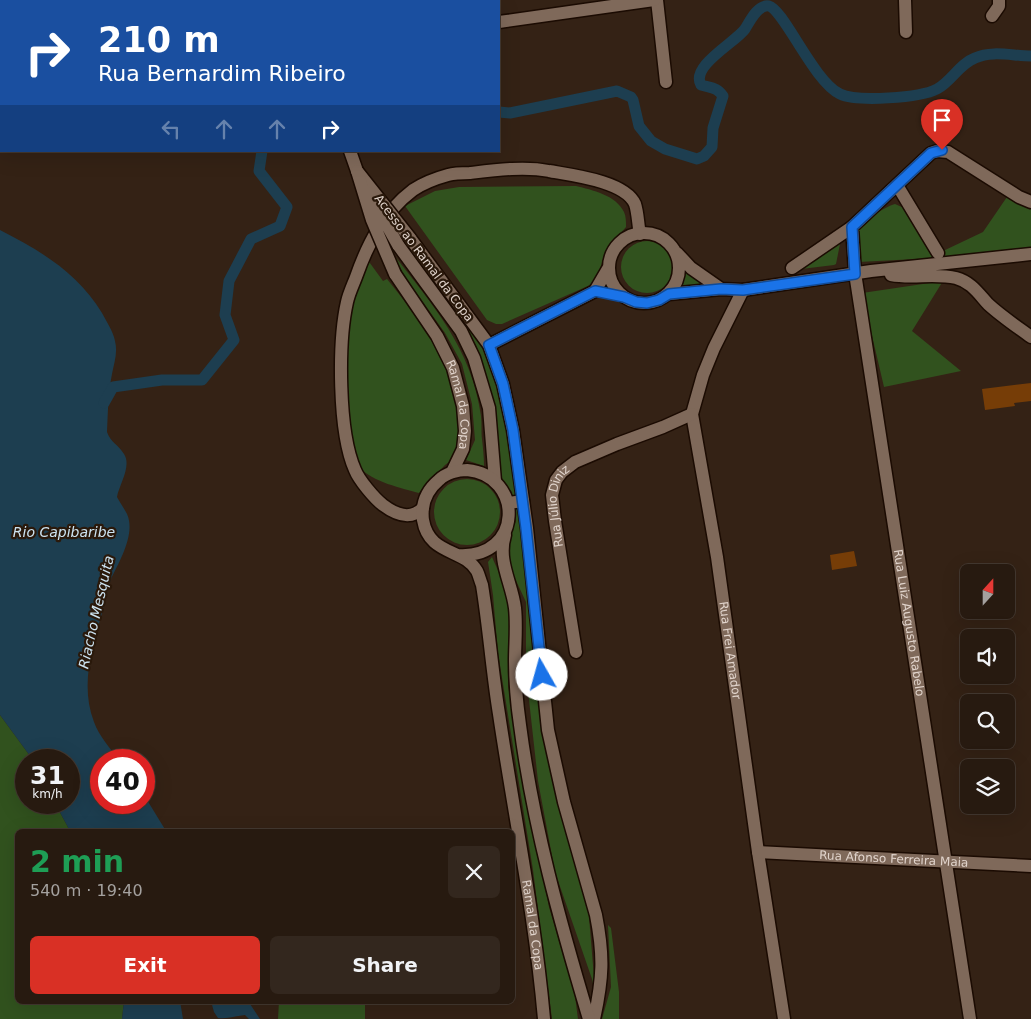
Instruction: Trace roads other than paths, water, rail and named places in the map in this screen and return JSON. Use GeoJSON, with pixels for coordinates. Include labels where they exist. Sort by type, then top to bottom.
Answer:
{"type":"FeatureCollection","features":[{"type":"Feature","properties":{"kind":"street"},"geometry":{"type":"LineString","coordinates":[[500,22],[656,0],[666,82]]}},
{"type":"Feature","properties":{"kind":"street"},"geometry":{"type":"LineString","coordinates":[[905,0],[906,32]]}},
{"type":"Feature","properties":{"kind":"street"},"geometry":{"type":"LineString","coordinates":[[992,16],[999,6],[999,0]]}},
{"type":"Feature","properties":{"kind":"street"},"geometry":{"type":"LineString","coordinates":[[792,268],[852,227],[931,153],[942,150],[948,152],[1019,197],[1031,202]]}},
{"type":"Feature","properties":{"kind":"street"},"geometry":{"type":"LineString","coordinates":[[350,152],[357,171]]}},
{"type":"Feature","properties":{"kind":"street"},"geometry":{"type":"LineString","coordinates":[[458,555],[475,555],[491,548],[500,540],[506,528],[509,516],[508,503],[503,491],[495,481],[475,471],[452,472],[432,486],[426,496],[423,508],[417,514],[410,516],[390,510],[374,498],[355,472],[348,452],[342,391],[342,333],[347,301],[375,231],[392,209],[414,189],[449,175],[498,170],[545,170],[583,177],[625,192],[635,204],[640,234]]}},
{"type":"Feature","properties":{"kind":"street","name":"Acesso ao Ramal da Copa"},"geometry":{"type":"LineString","coordinates":[[357,171],[410,238],[489,345]]}},
{"type":"Feature","properties":{"kind":"street","name":"Ramal da Copa"},"geometry":{"type":"LineString","coordinates":[[357,171],[398,245],[461,331],[474,358],[489,408],[495,481]]}},
{"type":"Feature","properties":{"kind":"street","name":"Ramal da Copa"},"geometry":{"type":"LineString","coordinates":[[357,171],[372,220],[395,274],[437,336],[453,368],[463,406],[466,432],[462,449],[452,472]]}},
{"type":"Feature","properties":{"kind":"street"},"geometry":{"type":"LineString","coordinates":[[897,186],[938,253]]}},
{"type":"Feature","properties":{"kind":"street","name":"Rua Luiz Augusto Rabelo"},"geometry":{"type":"LineString","coordinates":[[852,227],[855,274],[863,335],[970,1019]]}},
{"type":"Feature","properties":{"kind":"street"},"geometry":{"type":"LineString","coordinates":[[594,1019],[602,973],[600,934],[564,802],[548,730],[523,501],[513,430],[503,384],[489,345],[595,291],[609,267],[611,256],[617,246],[625,239],[640,234],[657,236],[667,242],[691,268],[721,289]]}},
{"type":"Feature","properties":{"kind":"street"},"geometry":{"type":"LineString","coordinates":[[595,291],[624,297],[636,302],[647,303],[659,300],[669,294],[676,284],[679,273],[678,261],[674,250]]}},
{"type":"Feature","properties":{"kind":"street"},"geometry":{"type":"LineString","coordinates":[[669,294],[721,289],[743,290],[871,271],[1031,254]]}},
{"type":"Feature","properties":{"kind":"street"},"geometry":{"type":"LineString","coordinates":[[971,261],[971,285]]}},
{"type":"Feature","properties":{"kind":"street"},"geometry":{"type":"LineString","coordinates":[[609,267],[613,284],[624,297]]}},
{"type":"Feature","properties":{"kind":"street"},"geometry":{"type":"LineString","coordinates":[[871,271],[916,277],[946,276],[959,279],[971,285],[988,303],[1031,337]]}},
{"type":"Feature","properties":{"kind":"street","name":"Rua Frei Amador"},"geometry":{"type":"LineString","coordinates":[[743,290],[714,348],[703,375],[692,414],[717,558],[758,852],[784,1019]]}},
{"type":"Feature","properties":{"kind":"street","name":"Rua Júlio Diniz"},"geometry":{"type":"LineString","coordinates":[[576,652],[552,495],[556,480],[562,472],[575,462],[692,414]]}},
{"type":"Feature","properties":{"kind":"street"},"geometry":{"type":"LineString","coordinates":[[508,503],[523,501]]}},
{"type":"Feature","properties":{"kind":"street","name":"Ramal da Copa"},"geometry":{"type":"LineString","coordinates":[[423,508],[423,521],[431,538],[446,551],[458,555],[476,569],[482,585],[498,714],[518,822],[537,952],[544,1019]]}},
{"type":"Feature","properties":{"kind":"street","name":"Ramal da Copa"},"geometry":{"type":"LineString","coordinates":[[506,528],[503,540],[503,563],[515,608],[516,693],[527,773],[539,838],[589,1019]]}},
{"type":"Feature","properties":{"kind":"street","name":"Rua Afonso Ferreira Maia"},"geometry":{"type":"LineString","coordinates":[[758,852],[1031,866]]}},
{"type":"Feature","properties":{"kind":"water","name":"Rio Capibaribe"},"geometry":{"type":"Polygon","coordinates":[[[0,230],[44,255],[82,286],[102,313],[114,337],[116,354],[108,403],[107,432],[110,439],[122,451],[126,459],[126,470],[117,497],[127,514],[129,530],[125,548],[111,579],[89,667],[88,695],[90,708],[96,727],[110,749],[90,749],[90,814],[155,813],[165,829],[69,829],[61,814],[80,814],[80,749],[25,749],[0,715],[0,230]]]}},
{"type":"Feature","properties":{"kind":"water"},"geometry":{"type":"Polygon","coordinates":[[[124,1004],[180,1004],[183,1019],[122,1019],[124,1004]]]}},
{"type":"Feature","properties":{"kind":"water"},"geometry":{"type":"Polygon","coordinates":[[[212,1004],[250,1004],[260,1019],[249,1019],[245,1015],[218,1018],[212,1004]]]}},
{"type":"Feature","properties":{"kind":"waterway","name":"Riacho Mesquita"},"geometry":{"type":"LineString","coordinates":[[500,112],[510,113],[617,91],[631,97],[639,126],[651,141],[665,149],[697,159],[704,156],[712,147],[713,128],[723,96],[716,89],[701,85],[699,78],[702,70],[708,62],[745,29],[758,10],[765,6],[775,10],[810,62],[830,87],[840,94],[848,96],[889,98],[917,95],[937,89],[947,82],[964,64],[982,56],[988,54],[1031,56]]}},
{"type":"Feature","properties":{"kind":"waterway","name":"Riacho Mesquita"},"geometry":{"type":"LineString","coordinates":[[104,403],[113,387],[162,380],[202,380],[234,340],[225,315],[229,281],[251,239],[280,226],[287,207],[259,171],[262,152]]}}]}
